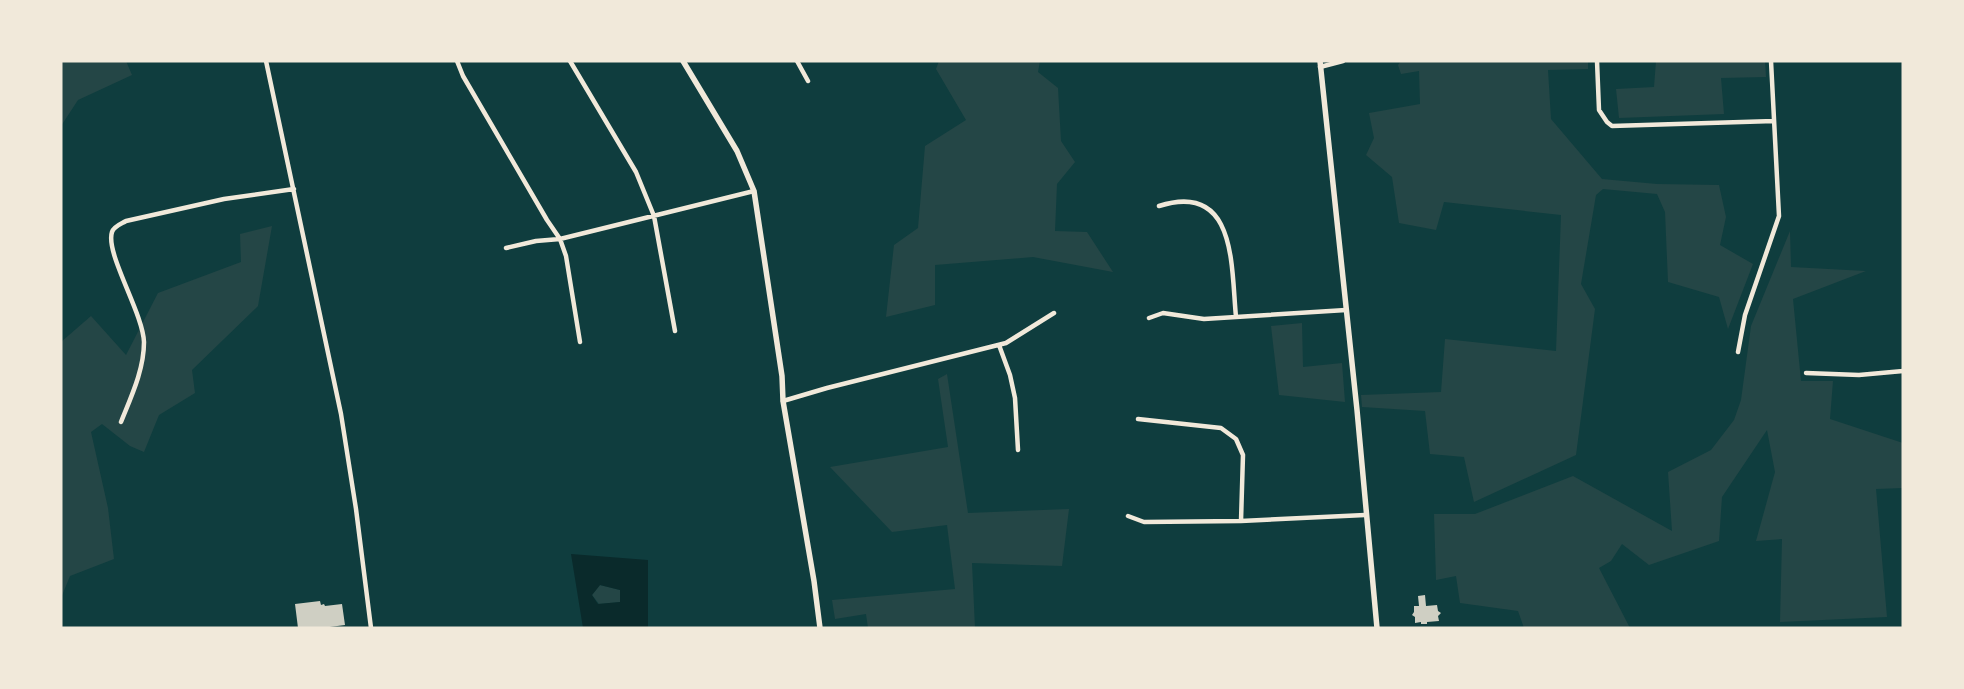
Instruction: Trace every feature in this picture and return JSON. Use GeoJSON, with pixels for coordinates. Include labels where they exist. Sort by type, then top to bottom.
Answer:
{"type":"FeatureCollection","features":[{"type":"Feature","properties":{"kind":"street"},"geometry":{"type":"LineString","coordinates":[[266,61],[341,414],[355,501],[371,628]]}},
{"type":"Feature","properties":{"kind":"street"},"geometry":{"type":"LineString","coordinates":[[456,61],[537,203],[560,239],[566,256],[580,342]]}},
{"type":"Feature","properties":{"kind":"street"},"geometry":{"type":"LineString","coordinates":[[570,61],[636,172],[654,216],[675,331]]}},
{"type":"Feature","properties":{"kind":"street"},"geometry":{"type":"LineString","coordinates":[[683,61],[737,151],[754,191],[782,376],[783,401],[814,581],[820,628]]}},
{"type":"Feature","properties":{"kind":"street"},"geometry":{"type":"LineString","coordinates":[[797,61],[808,80]]}},
{"type":"Feature","properties":{"kind":"street"},"geometry":{"type":"LineString","coordinates":[[1343,61],[1320,64],[1377,628]]}},
{"type":"Feature","properties":{"kind":"street"},"geometry":{"type":"LineString","coordinates":[[1597,61],[1599,110],[1606,122],[1612,126],[1774,121]]}},
{"type":"Feature","properties":{"kind":"street"},"geometry":{"type":"LineString","coordinates":[[1738,352],[1745,315],[1779,216],[1772,61]]}},
{"type":"Feature","properties":{"kind":"street"},"geometry":{"type":"LineString","coordinates":[[120,422],[136,384],[144,343],[141,323],[123,282],[113,248],[111,233],[126,221],[224,199],[294,189]]}},
{"type":"Feature","properties":{"kind":"street"},"geometry":{"type":"LineString","coordinates":[[506,248],[536,241],[560,239],[754,191]]}},
{"type":"Feature","properties":{"kind":"street"},"geometry":{"type":"LineString","coordinates":[[1159,206],[1170,203],[1194,203],[1212,210],[1219,219],[1228,247],[1236,317]]}},
{"type":"Feature","properties":{"kind":"street"},"geometry":{"type":"LineString","coordinates":[[1149,318],[1163,314],[1204,319],[1346,310]]}},
{"type":"Feature","properties":{"kind":"street"},"geometry":{"type":"LineString","coordinates":[[783,401],[827,388],[999,345],[1016,337],[1054,313]]}},
{"type":"Feature","properties":{"kind":"street"},"geometry":{"type":"LineString","coordinates":[[999,345],[1014,393],[1018,450]]}},
{"type":"Feature","properties":{"kind":"street"},"geometry":{"type":"LineString","coordinates":[[1806,373],[1859,375],[1903,372]]}},
{"type":"Feature","properties":{"kind":"street"},"geometry":{"type":"LineString","coordinates":[[1138,419],[1221,428],[1236,439],[1243,455],[1241,521]]}},
{"type":"Feature","properties":{"kind":"street"},"geometry":{"type":"LineString","coordinates":[[1128,516],[1144,522],[1241,521],[1365,515]]}},
{"type":"Feature","properties":{"kind":"shaded area"},"geometry":{"type":"Polygon","coordinates":[[[61,61],[126,61],[132,75],[78,100],[61,126],[61,61]]]}},
{"type":"Feature","properties":{"kind":"shaded area"},"geometry":{"type":"Polygon","coordinates":[[[939,61],[1040,61],[1038,72],[1058,88],[1061,141],[1075,162],[1057,184],[1055,231],[1087,232],[1113,272],[1033,257],[935,265],[935,305],[886,317],[894,245],[918,228],[925,146],[966,120],[936,69],[939,61]]]}},
{"type":"Feature","properties":{"kind":"shaded area"},"geometry":{"type":"Polygon","coordinates":[[[1401,61],[1588,61],[1588,69],[1548,70],[1551,119],[1602,179],[1657,184],[1719,185],[1726,217],[1720,245],[1753,264],[1728,329],[1719,297],[1668,282],[1665,212],[1657,194],[1603,189],[1596,195],[1581,284],[1595,309],[1576,455],[1474,502],[1464,457],[1430,454],[1425,411],[1362,407],[1361,395],[1441,392],[1445,339],[1556,351],[1561,215],[1444,202],[1436,230],[1399,223],[1392,177],[1366,155],[1374,138],[1369,113],[1420,104],[1419,71],[1401,74],[1398,65],[1401,61]]]}},
{"type":"Feature","properties":{"kind":"shaded area"},"geometry":{"type":"Polygon","coordinates":[[[1656,61],[1765,61],[1766,77],[1721,78],[1724,114],[1619,118],[1616,89],[1654,87],[1656,61]]]}},
{"type":"Feature","properties":{"kind":"shaded area"},"geometry":{"type":"Polygon","coordinates":[[[272,226],[258,306],[192,370],[195,393],[159,415],[144,452],[130,446],[102,424],[91,432],[108,508],[114,559],[70,576],[61,598],[61,342],[91,316],[126,355],[158,293],[241,262],[240,234],[272,226]]]}},
{"type":"Feature","properties":{"kind":"shaded area"},"geometry":{"type":"Polygon","coordinates":[[[1790,231],[1791,267],[1866,271],[1793,299],[1801,381],[1833,381],[1830,419],[1903,443],[1903,488],[1876,489],[1887,617],[1780,622],[1782,539],[1756,541],[1775,472],[1767,430],[1722,497],[1719,541],[1649,565],[1622,544],[1611,561],[1599,568],[1630,628],[1524,628],[1518,611],[1460,603],[1456,576],[1436,580],[1434,514],[1475,514],[1573,476],[1672,531],[1668,472],[1711,450],[1734,420],[1741,400],[1751,326],[1790,231]]]}},
{"type":"Feature","properties":{"kind":"shaded area"},"geometry":{"type":"Polygon","coordinates":[[[1302,323],[1303,367],[1342,363],[1345,402],[1279,395],[1271,326],[1302,323]]]}},
{"type":"Feature","properties":{"kind":"shaded area"},"geometry":{"type":"Polygon","coordinates":[[[947,374],[968,513],[1069,509],[1062,566],[972,563],[975,628],[868,628],[866,614],[835,619],[832,600],[955,589],[947,525],[892,532],[830,467],[948,447],[938,379],[947,374]]]}},
{"type":"Feature","properties":{"kind":"shaded area"},"geometry":{"type":"Polygon","coordinates":[[[571,554],[648,560],[648,628],[583,628],[571,554]],[[600,585],[592,595],[598,604],[620,602],[620,590],[600,585]]]}},
{"type":"Feature","properties":{"kind":"shaded area"},"geometry":{"type":"Polygon","coordinates":[[[600,585],[620,590],[621,602],[599,604],[592,595],[600,585]]]}},
{"type":"Feature","properties":{"kind":"building"},"geometry":{"type":"Polygon","coordinates":[[[1425,595],[1426,606],[1437,605],[1438,611],[1441,613],[1438,616],[1439,621],[1427,622],[1427,624],[1415,623],[1415,617],[1412,615],[1414,606],[1419,606],[1418,596],[1425,595]]]}},
{"type":"Feature","properties":{"kind":"building"},"geometry":{"type":"Polygon","coordinates":[[[320,601],[321,605],[324,604],[325,606],[342,604],[345,625],[322,628],[298,628],[295,604],[320,601]]]}}]}
